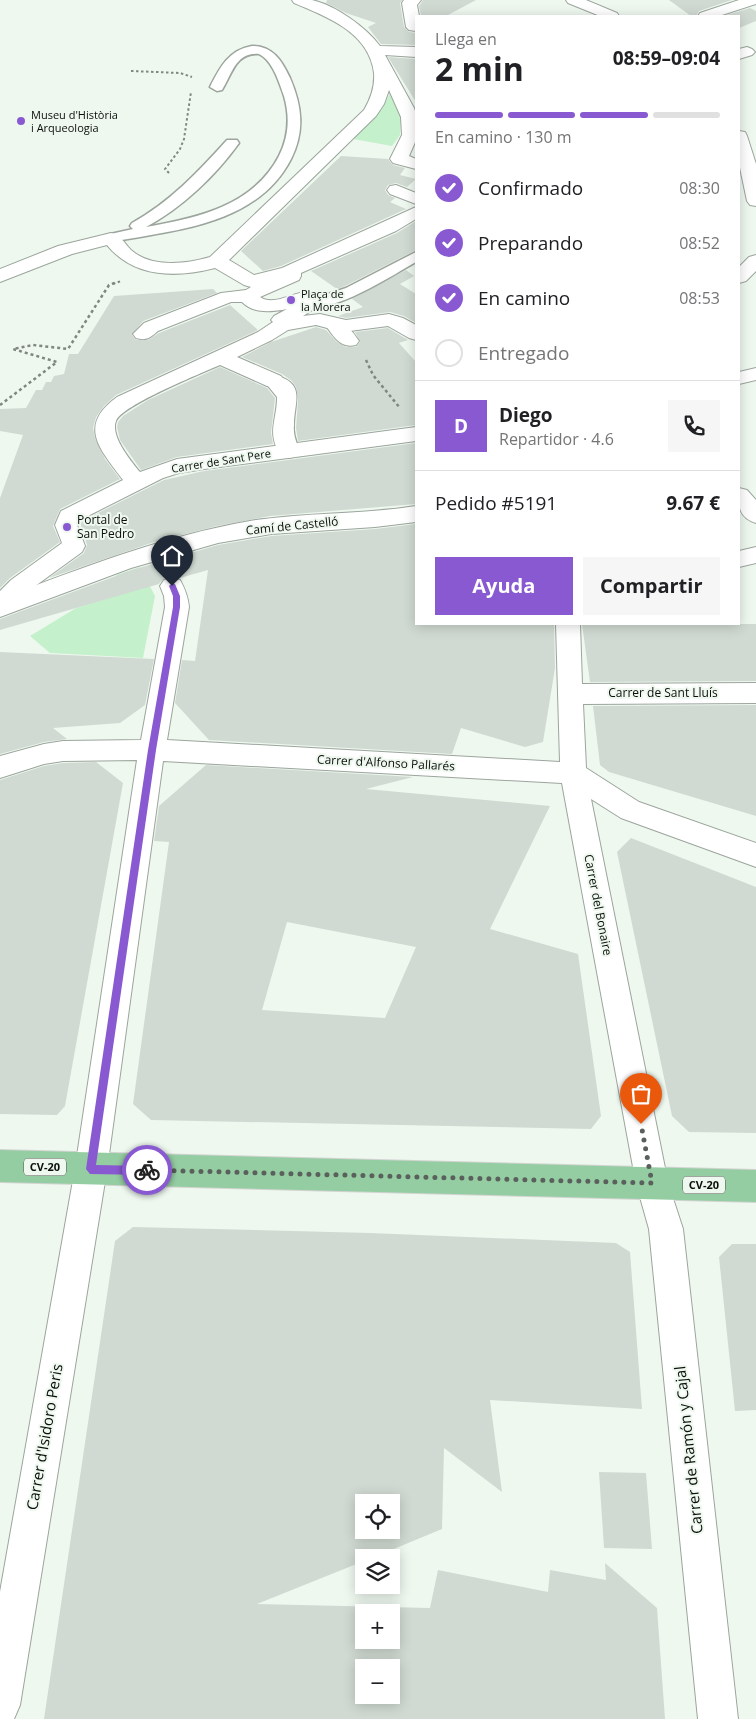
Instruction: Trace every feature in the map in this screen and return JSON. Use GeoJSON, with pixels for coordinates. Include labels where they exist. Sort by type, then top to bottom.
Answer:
{"type":"FeatureCollection","features":[{"type":"Feature","properties":{"kind":"main road","name":"CV-20"},"geometry":{"type":"LineString","coordinates":[[0,1166],[756,1186]]}},
{"type":"Feature","properties":{"kind":"street"},"geometry":{"type":"LineString","coordinates":[[299,0],[356,28],[377,50],[383,66],[412,109],[410,135],[399,159],[409,162]]}},
{"type":"Feature","properties":{"kind":"street"},"geometry":{"type":"LineString","coordinates":[[414,0],[409,4],[414,27]]}},
{"type":"Feature","properties":{"kind":"street"},"geometry":{"type":"LineString","coordinates":[[708,15],[752,2]]}},
{"type":"Feature","properties":{"kind":"street"},"geometry":{"type":"LineString","coordinates":[[576,6],[608,15]]}},
{"type":"Feature","properties":{"kind":"street"},"geometry":{"type":"LineString","coordinates":[[377,50],[415,52]]}},
{"type":"Feature","properties":{"kind":"street"},"geometry":{"type":"LineString","coordinates":[[0,276],[65,250],[111,238],[126,255],[142,264],[160,267],[199,267],[217,261],[370,113],[378,103],[381,93],[383,66]]}},
{"type":"Feature","properties":{"kind":"street"},"geometry":{"type":"LineString","coordinates":[[744,140],[746,181],[756,201]]}},
{"type":"Feature","properties":{"kind":"street"},"geometry":{"type":"LineString","coordinates":[[396,190],[415,199]]}},
{"type":"Feature","properties":{"kind":"street"},"geometry":{"type":"LineString","coordinates":[[143,334],[151,327],[288,272],[390,227],[415,213]]}},
{"type":"Feature","properties":{"kind":"street"},"geometry":{"type":"LineString","coordinates":[[740,276],[756,260]]}},
{"type":"Feature","properties":{"kind":"street"},"geometry":{"type":"LineString","coordinates":[[217,261],[251,288]]}},
{"type":"Feature","properties":{"kind":"street"},"geometry":{"type":"LineString","coordinates":[[251,288],[250,298],[253,303],[264,306],[309,297],[313,300],[311,303],[288,314],[281,320],[284,324]]}},
{"type":"Feature","properties":{"kind":"street"},"geometry":{"type":"LineString","coordinates":[[135,481],[116,456],[104,428],[106,420],[124,402],[220,357],[284,324],[314,319],[323,320],[336,326],[348,326],[376,319],[397,321],[415,333]]}},
{"type":"Feature","properties":{"kind":"street"},"geometry":{"type":"LineString","coordinates":[[336,326],[349,342]]}},
{"type":"Feature","properties":{"kind":"street"},"geometry":{"type":"LineString","coordinates":[[220,357],[274,382],[286,391],[288,399],[282,426],[289,451]]}},
{"type":"Feature","properties":{"kind":"street"},"geometry":{"type":"LineString","coordinates":[[740,378],[756,374]]}},
{"type":"Feature","properties":{"kind":"street","name":"Carrer de Sant Pere"},"geometry":{"type":"LineString","coordinates":[[74,546],[66,525],[67,519],[135,481],[155,473],[177,466],[415,434]]}},
{"type":"Feature","properties":{"kind":"street"},"geometry":{"type":"LineString","coordinates":[[740,496],[756,514]]}},
{"type":"Feature","properties":{"kind":"street","name":"Camí de Castelló"},"geometry":{"type":"LineString","coordinates":[[0,606],[150,553],[190,542],[264,527],[415,514]]}},
{"type":"Feature","properties":{"kind":"street","name":"Camí de Castelló"},"geometry":{"type":"LineString","coordinates":[[0,606],[19,586],[74,546]]}},
{"type":"Feature","properties":{"kind":"street"},"geometry":{"type":"LineString","coordinates":[[740,560],[756,555]]}},
{"type":"Feature","properties":{"kind":"street","name":"Carrer d'Isidoro Peris"},"geometry":{"type":"LineString","coordinates":[[0,1705],[90,1169],[152,750],[176,607],[176,596],[172,586]]}},
{"type":"Feature","properties":{"kind":"street","name":"Carrer del Bonaire"},"geometry":{"type":"LineString","coordinates":[[568,625],[572,773],[652,1183]]}},
{"type":"Feature","properties":{"kind":"street","name":"Carrer de Sant Lluís"},"geometry":{"type":"LineString","coordinates":[[571,694],[756,692]]}},
{"type":"Feature","properties":{"kind":"street","name":"Carrer d'Alfonso Pallarés"},"geometry":{"type":"LineString","coordinates":[[0,767],[44,754],[63,751],[152,750],[572,773],[630,810],[756,855]]}},
{"type":"Feature","properties":{"kind":"street","name":"Carrer de Ramón y Cajal"},"geometry":{"type":"LineString","coordinates":[[652,1183],[666,1229],[718,1719]]}},
{"type":"Feature","properties":{"kind":"lane"},"geometry":{"type":"LineString","coordinates":[[111,238],[192,222],[226,211],[249,198],[278,169],[290,143],[295,118],[294,108],[285,84],[271,56],[267,52],[259,50],[238,54],[217,87]]}},
{"type":"Feature","properties":{"kind":"lane"},"geometry":{"type":"LineString","coordinates":[[111,238],[152,218],[173,204],[192,187],[232,143]]}},
{"type":"Feature","properties":{"kind":"lane"},"geometry":{"type":"LineString","coordinates":[[311,303],[320,302],[346,293],[415,257]]}},
{"type":"Feature","properties":{"kind":"path"},"geometry":{"type":"LineString","coordinates":[[131,71],[180,72],[192,77],[193,81]]}},
{"type":"Feature","properties":{"kind":"path"},"geometry":{"type":"LineString","coordinates":[[172,174],[165,170],[180,149],[184,139],[192,88]]}},
{"type":"Feature","properties":{"kind":"path"},"geometry":{"type":"LineString","coordinates":[[0,405],[58,362],[13,349],[18,346],[33,345],[68,349],[109,285],[124,279],[119,274]]}},
{"type":"Feature","properties":{"kind":"path"},"geometry":{"type":"LineString","coordinates":[[349,342],[363,356],[373,375],[402,412]]}},
{"type":"Feature","properties":{"kind":"green space"},"geometry":{"type":"Polygon","coordinates":[[[390,93],[402,106],[400,135],[392,146],[353,139],[382,109],[390,93]]]}},
{"type":"Feature","properties":{"kind":"green space"},"geometry":{"type":"Polygon","coordinates":[[[140,567],[155,596],[143,658],[50,653],[30,636],[76,608],[124,593],[116,575],[140,567]]]}},
{"type":"Feature","properties":{"kind":"building"},"geometry":{"type":"Polygon","coordinates":[[[327,0],[402,0],[400,3],[404,27],[409,32],[415,33],[415,45],[381,44],[368,27],[376,23],[346,13],[326,3],[327,0]]]}},
{"type":"Feature","properties":{"kind":"building"},"geometry":{"type":"Polygon","coordinates":[[[423,0],[476,0],[448,15],[421,15],[419,6],[423,0]]]}},
{"type":"Feature","properties":{"kind":"building"},"geometry":{"type":"Polygon","coordinates":[[[669,0],[732,0],[699,11],[697,15],[690,15],[669,0]]]}},
{"type":"Feature","properties":{"kind":"building"},"geometry":{"type":"Polygon","coordinates":[[[750,8],[756,11],[756,21],[740,28],[740,15],[727,15],[750,8]]]}},
{"type":"Feature","properties":{"kind":"building"},"geometry":{"type":"Polygon","coordinates":[[[388,57],[415,59],[415,100],[388,57]]]}},
{"type":"Feature","properties":{"kind":"building"},"geometry":{"type":"Polygon","coordinates":[[[341,156],[388,159],[393,165],[405,168],[400,175],[415,179],[407,187],[396,183],[388,185],[385,190],[388,195],[395,198],[390,202],[406,209],[281,266],[263,271],[241,251],[341,156]]]}},
{"type":"Feature","properties":{"kind":"building"},"geometry":{"type":"Polygon","coordinates":[[[415,222],[415,251],[345,286],[337,289],[311,271],[397,233],[415,222]]]}},
{"type":"Feature","properties":{"kind":"building"},"geometry":{"type":"Polygon","coordinates":[[[406,270],[414,276],[400,284],[415,293],[415,322],[404,316],[390,312],[346,318],[338,316],[363,307],[352,299],[406,270]]]}},
{"type":"Feature","properties":{"kind":"building"},"geometry":{"type":"Polygon","coordinates":[[[213,289],[217,293],[143,321],[132,335],[136,340],[148,340],[159,333],[230,305],[258,330],[116,395],[104,406],[96,417],[93,428],[95,438],[105,459],[120,479],[60,509],[53,526],[60,542],[10,578],[0,588],[0,498],[23,435],[0,431],[0,409],[26,408],[36,390],[42,390],[46,382],[51,382],[54,376],[64,374],[69,354],[78,354],[114,296],[213,289]]]}},
{"type":"Feature","properties":{"kind":"building"},"geometry":{"type":"Polygon","coordinates":[[[316,327],[326,330],[337,342],[346,347],[356,347],[360,342],[355,332],[388,328],[408,340],[399,343],[415,361],[415,425],[298,441],[296,428],[298,401],[296,387],[292,381],[282,374],[242,357],[271,342],[316,327]]]}},
{"type":"Feature","properties":{"kind":"building"},"geometry":{"type":"Polygon","coordinates":[[[220,367],[267,388],[275,398],[271,433],[273,444],[177,457],[141,470],[120,440],[117,427],[118,422],[123,416],[148,400],[220,367]]]}},
{"type":"Feature","properties":{"kind":"building"},"geometry":{"type":"Polygon","coordinates":[[[415,443],[415,504],[270,516],[217,526],[154,542],[49,578],[84,553],[87,545],[80,522],[164,480],[204,471],[415,443]]]}},
{"type":"Feature","properties":{"kind":"building"},"geometry":{"type":"Polygon","coordinates":[[[415,524],[415,625],[554,625],[555,668],[543,742],[525,747],[461,728],[452,754],[209,740],[175,703],[182,660],[195,661],[208,570],[180,578],[172,576],[164,578],[159,584],[0,630],[0,619],[132,570],[218,545],[271,536],[375,529],[415,524]]]}},
{"type":"Feature","properties":{"kind":"building"},"geometry":{"type":"Polygon","coordinates":[[[756,624],[756,681],[590,682],[582,625],[756,624]]]}},
{"type":"Feature","properties":{"kind":"building"},"geometry":{"type":"Polygon","coordinates":[[[0,652],[154,659],[145,705],[120,723],[53,728],[67,739],[44,742],[0,754],[0,652]]]}},
{"type":"Feature","properties":{"kind":"building"},"geometry":{"type":"Polygon","coordinates":[[[756,705],[756,816],[609,772],[600,765],[593,706],[756,705]]]}},
{"type":"Feature","properties":{"kind":"building"},"geometry":{"type":"Polygon","coordinates":[[[96,762],[123,783],[65,1106],[57,1115],[0,1114],[0,780],[44,766],[63,763],[96,762]]]}},
{"type":"Feature","properties":{"kind":"building"},"geometry":{"type":"Polygon","coordinates":[[[206,765],[413,777],[366,789],[550,806],[490,929],[578,954],[601,1116],[591,1129],[151,1120],[133,1104],[169,842],[154,841],[159,806],[206,765]],[[287,922],[262,1010],[385,1018],[416,947],[287,922]]]}},
{"type":"Feature","properties":{"kind":"building"},"geometry":{"type":"Polygon","coordinates":[[[631,838],[756,887],[756,1133],[689,1132],[672,1116],[617,852],[631,838]]]}},
{"type":"Feature","properties":{"kind":"building"},"geometry":{"type":"Polygon","coordinates":[[[133,1227],[370,1233],[616,1243],[630,1252],[642,1409],[490,1400],[502,1492],[444,1448],[442,1529],[394,1549],[355,1549],[355,1565],[257,1604],[355,1606],[355,1649],[400,1649],[400,1607],[430,1608],[438,1570],[548,1592],[550,1570],[606,1580],[605,1563],[657,1608],[665,1719],[44,1719],[115,1241],[133,1227]]]}},
{"type":"Feature","properties":{"kind":"building"},"geometry":{"type":"Polygon","coordinates":[[[732,1244],[756,1244],[756,1410],[735,1411],[719,1257],[732,1244]]]}},
{"type":"Feature","properties":{"kind":"building"},"geometry":{"type":"Polygon","coordinates":[[[599,1472],[646,1473],[652,1549],[604,1548],[599,1472]]]}},
{"type":"Feature","properties":{"kind":"way so far"},"geometry":{"type":"LineString","coordinates":[[147,1170],[652,1183],[641,1124]]}},
{"type":"Feature","properties":{"kind":"place","name":"Museu d'Història i Arqueologia"},"geometry":{"type":"Point","coordinates":[21,121]}},
{"type":"Feature","properties":{"kind":"place","name":"Plaça de la Morera"},"geometry":{"type":"Point","coordinates":[291,300]}},
{"type":"Feature","properties":{"kind":"place","name":"Portal de San Pedro"},"geometry":{"type":"Point","coordinates":[67,527]}},
{"type":"Feature","properties":{"kind":"route"},"geometry":{"type":"LineString","coordinates":[[147,1170],[90,1169],[152,750],[168,664],[176,607],[176,596],[172,586]]}}]}
